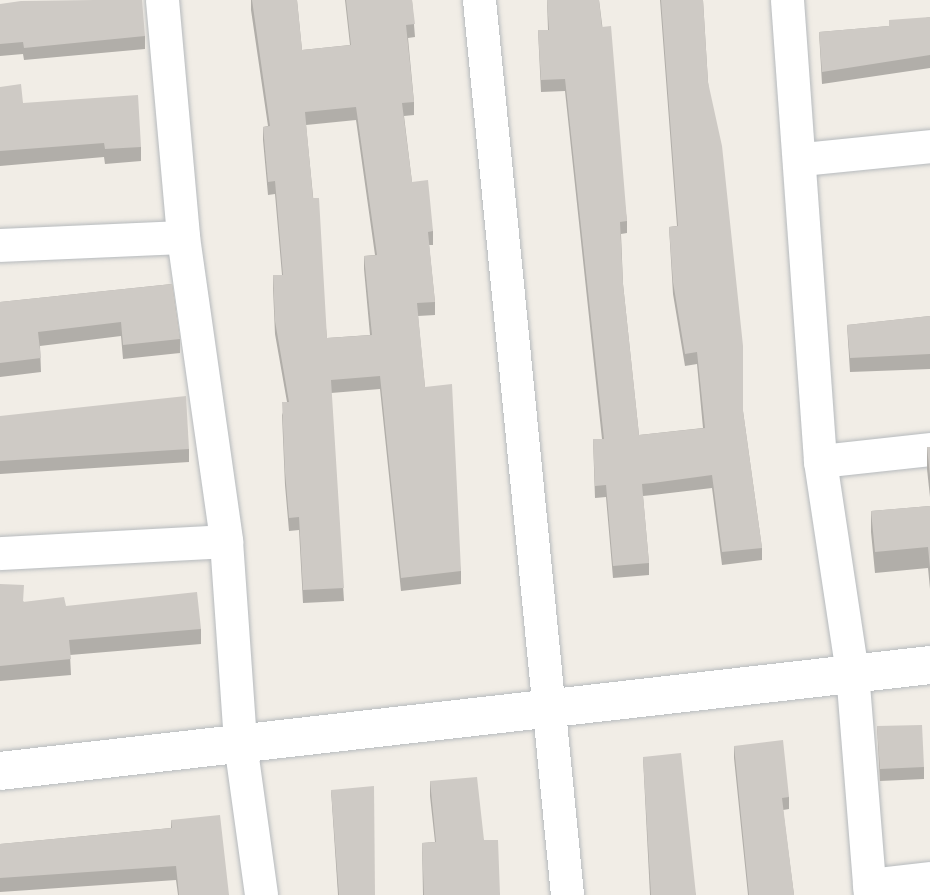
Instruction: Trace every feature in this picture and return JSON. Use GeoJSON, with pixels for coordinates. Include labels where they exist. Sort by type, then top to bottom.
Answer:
{"type":"FeatureCollection","features":[{"type":"Feature","properties":{"kind":"street"},"geometry":{"type":"LineString","coordinates":[[162,0],[183,237],[226,541],[240,743],[261,895]]}},
{"type":"Feature","properties":{"kind":"street"},"geometry":{"type":"LineString","coordinates":[[478,0],[546,710],[567,895]]}},
{"type":"Feature","properties":{"kind":"street"},"geometry":{"type":"LineString","coordinates":[[787,0],[803,159],[820,461],[852,672],[869,890],[930,878]]}},
{"type":"Feature","properties":{"kind":"street"},"geometry":{"type":"LineString","coordinates":[[803,159],[930,146]]}},
{"type":"Feature","properties":{"kind":"street"},"geometry":{"type":"LineString","coordinates":[[0,244],[183,237]]}},
{"type":"Feature","properties":{"kind":"street"},"geometry":{"type":"LineString","coordinates":[[820,461],[930,449]]}},
{"type":"Feature","properties":{"kind":"street"},"geometry":{"type":"LineString","coordinates":[[0,553],[226,541]]}},
{"type":"Feature","properties":{"kind":"street"},"geometry":{"type":"LineString","coordinates":[[0,771],[930,665]]}},
{"type":"Feature","properties":{"kind":"building"},"geometry":{"type":"Polygon","coordinates":[[[142,0],[145,36],[24,48],[23,42],[0,44],[0,4],[21,1],[142,0]]]}},
{"type":"Feature","properties":{"kind":"building"},"geometry":{"type":"Polygon","coordinates":[[[252,0],[297,0],[302,50],[351,45],[346,0],[412,0],[415,24],[406,25],[414,102],[402,103],[412,182],[428,180],[433,231],[428,232],[435,302],[417,303],[425,387],[452,384],[461,571],[401,578],[380,376],[331,380],[344,588],[303,590],[299,517],[289,518],[285,472],[282,402],[289,402],[275,321],[273,275],[283,275],[275,181],[268,182],[263,127],[270,126],[252,0]],[[356,107],[305,112],[313,198],[319,198],[327,338],[372,335],[364,256],[377,255],[356,107]]]}},
{"type":"Feature","properties":{"kind":"building"},"geometry":{"type":"Polygon","coordinates":[[[547,0],[599,0],[602,27],[611,26],[627,221],[620,222],[623,284],[639,435],[705,428],[697,352],[685,354],[673,282],[669,227],[678,226],[661,0],[703,0],[708,82],[722,146],[743,346],[743,411],[762,548],[722,552],[712,475],[642,484],[649,563],[613,566],[606,485],[595,486],[593,439],[604,439],[565,79],[541,80],[538,30],[549,30],[547,0]]]}},
{"type":"Feature","properties":{"kind":"building"},"geometry":{"type":"Polygon","coordinates":[[[930,17],[930,55],[822,72],[819,32],[889,26],[889,20],[930,17]]]}},
{"type":"Feature","properties":{"kind":"building"},"geometry":{"type":"Polygon","coordinates":[[[21,84],[23,103],[138,95],[141,147],[105,149],[104,143],[0,151],[0,87],[21,84]]]}},
{"type":"Feature","properties":{"kind":"building"},"geometry":{"type":"Polygon","coordinates":[[[172,284],[180,339],[123,345],[121,322],[38,332],[41,358],[0,363],[0,302],[172,284]]]}},
{"type":"Feature","properties":{"kind":"building"},"geometry":{"type":"Polygon","coordinates":[[[930,316],[930,354],[850,358],[847,325],[930,316]]]}},
{"type":"Feature","properties":{"kind":"building"},"geometry":{"type":"Polygon","coordinates":[[[186,396],[189,449],[0,461],[0,416],[186,396]]]}},
{"type":"Feature","properties":{"kind":"building"},"geometry":{"type":"Polygon","coordinates":[[[927,447],[930,447],[930,476],[927,447]]]}},
{"type":"Feature","properties":{"kind":"building"},"geometry":{"type":"Polygon","coordinates":[[[930,506],[930,568],[928,547],[875,552],[871,511],[930,506]]]}},
{"type":"Feature","properties":{"kind":"building"},"geometry":{"type":"Polygon","coordinates":[[[0,584],[24,585],[23,602],[64,597],[66,606],[197,592],[201,629],[69,640],[71,659],[0,666],[0,584]]]}},
{"type":"Feature","properties":{"kind":"building"},"geometry":{"type":"Polygon","coordinates":[[[922,725],[924,767],[880,769],[877,726],[922,725]]]}},
{"type":"Feature","properties":{"kind":"building"},"geometry":{"type":"Polygon","coordinates":[[[783,740],[789,797],[782,798],[794,895],[749,895],[734,746],[783,740]]]}},
{"type":"Feature","properties":{"kind":"building"},"geometry":{"type":"Polygon","coordinates":[[[681,753],[696,895],[651,895],[643,757],[681,753]]]}},
{"type":"Feature","properties":{"kind":"building"},"geometry":{"type":"Polygon","coordinates":[[[477,777],[484,840],[498,840],[500,895],[424,895],[422,843],[436,842],[430,781],[477,777]]]}},
{"type":"Feature","properties":{"kind":"building"},"geometry":{"type":"Polygon","coordinates":[[[374,786],[375,895],[339,895],[331,790],[374,786]]]}},
{"type":"Feature","properties":{"kind":"building"},"geometry":{"type":"Polygon","coordinates":[[[220,815],[229,895],[179,895],[176,866],[0,878],[0,844],[172,828],[171,820],[220,815]]]}}]}
